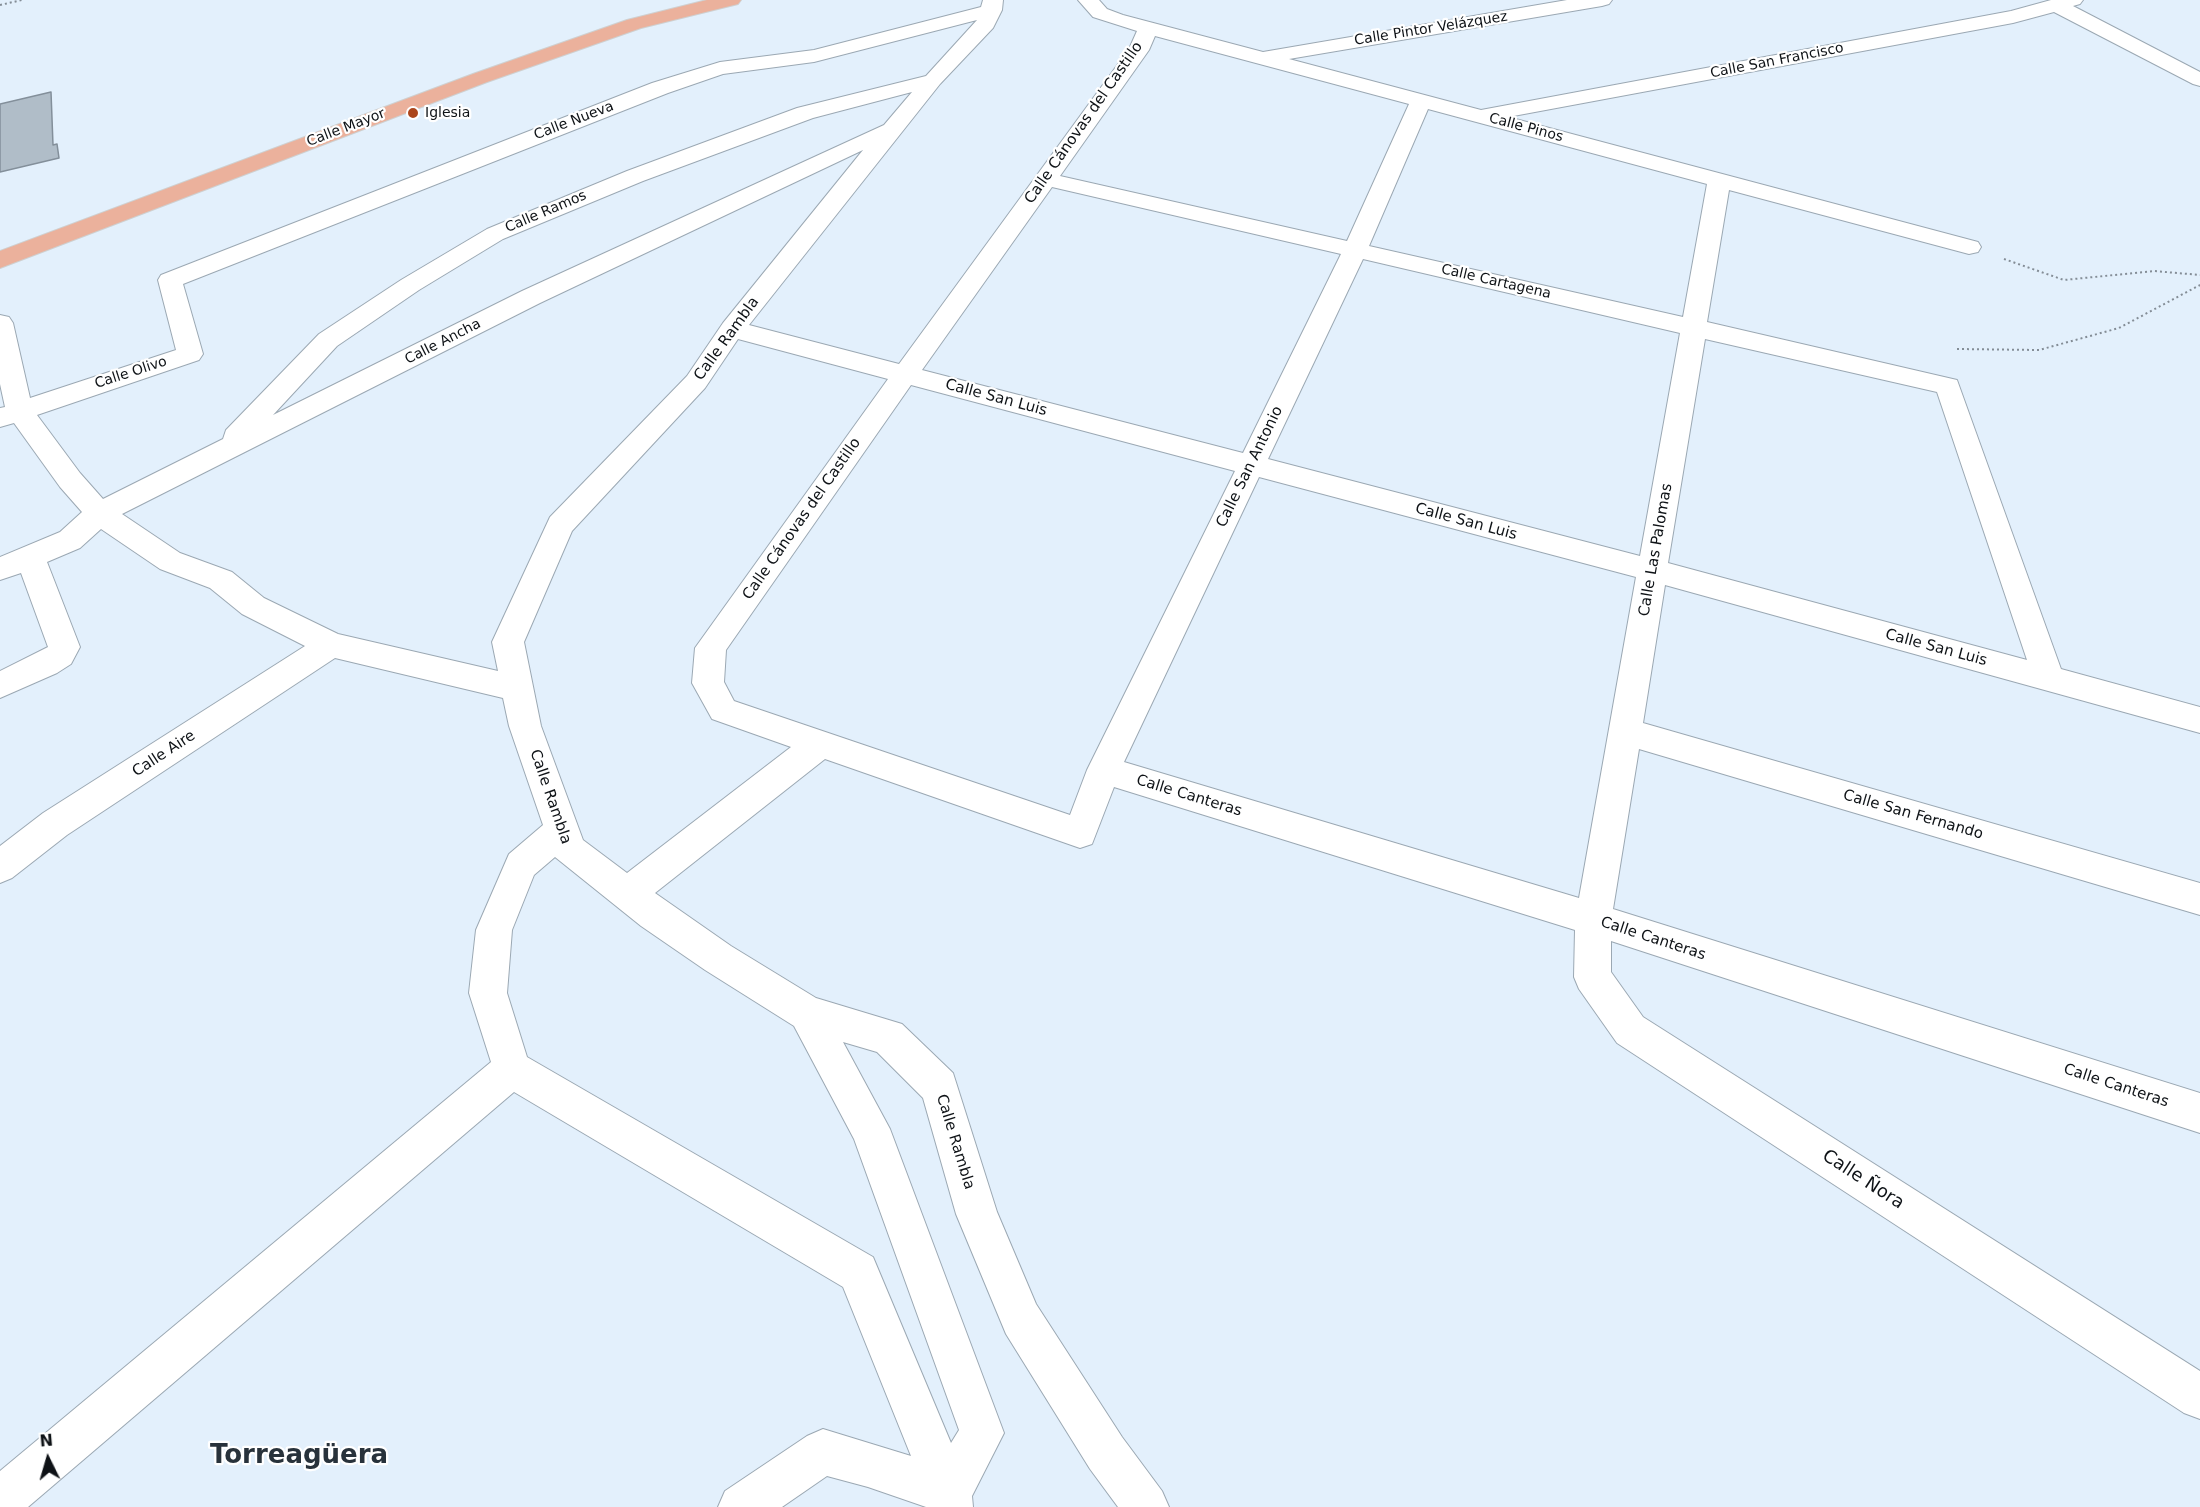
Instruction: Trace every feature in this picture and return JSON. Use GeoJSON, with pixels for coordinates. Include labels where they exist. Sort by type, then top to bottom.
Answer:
{"type":"FeatureCollection","features":[{"type":"Feature","properties":{"kind":"main road","name":"Calle Mayor"},"geometry":{"type":"LineString","coordinates":[[0,260],[480,78],[634,24],[731,0]]}},
{"type":"Feature","properties":{"kind":"street","name":"Calle Pinos"},"geometry":{"type":"LineString","coordinates":[[1088,0],[1100,13],[1148,28],[1969,247]]}},
{"type":"Feature","properties":{"kind":"street","name":"Calle Pintor Velázquez"},"geometry":{"type":"LineString","coordinates":[[1259,57],[1602,0]]}},
{"type":"Feature","properties":{"kind":"street"},"geometry":{"type":"LineString","coordinates":[[1986,0],[2013,17]]}},
{"type":"Feature","properties":{"kind":"street"},"geometry":{"type":"LineString","coordinates":[[2066,3],[2200,80]]}},
{"type":"Feature","properties":{"kind":"street","name":"Calle San Francisco"},"geometry":{"type":"LineString","coordinates":[[1479,116],[2013,17],[2066,3]]}},
{"type":"Feature","properties":{"kind":"street","name":"Calle Rambla"},"geometry":{"type":"LineString","coordinates":[[992,5],[986,24],[933,80],[894,128],[732,328],[696,382],[560,525],[508,642],[525,726],[569,850],[718,958],[807,1013],[889,1037],[939,1087],[977,1214],[1021,1319],[1106,1454],[1146,1507]]}},
{"type":"Feature","properties":{"kind":"street","name":"Calle Nueva"},"geometry":{"type":"LineString","coordinates":[[170,280],[660,88],[720,68],[814,56],[992,5]]}},
{"type":"Feature","properties":{"kind":"street","name":"Calle Cánovas del Castillo"},"geometry":{"type":"LineString","coordinates":[[1080,833],[723,710],[708,683],[711,648],[1139,50],[1148,28]]}},
{"type":"Feature","properties":{"kind":"street","name":"Calle Ramos"},"geometry":{"type":"LineString","coordinates":[[221,453],[328,340],[410,285],[495,234],[635,176],[805,113],[933,80]]}},
{"type":"Feature","properties":{"kind":"street","name":"Calle San Antonio"},"geometry":{"type":"LineString","coordinates":[[1080,833],[1104,770],[1355,250],[1420,100]]}},
{"type":"Feature","properties":{"kind":"street","name":"Calle Ancha"},"geometry":{"type":"LineString","coordinates":[[0,569],[70,540],[99,513],[531,297],[894,128]]}},
{"type":"Feature","properties":{"kind":"street","name":"Calle Cartagena"},"geometry":{"type":"LineString","coordinates":[[1045,179],[1948,386]]}},
{"type":"Feature","properties":{"kind":"street","name":"Calle Las Palomas"},"geometry":{"type":"LineString","coordinates":[[1593,920],[1719,180]]}},
{"type":"Feature","properties":{"kind":"street","name":"Calle Olivo"},"geometry":{"type":"LineString","coordinates":[[10,415],[190,354],[170,280]]}},
{"type":"Feature","properties":{"kind":"street"},"geometry":{"type":"LineString","coordinates":[[0,323],[10,415],[99,513],[170,561],[221,580],[253,606],[331,645],[517,688]]}},
{"type":"Feature","properties":{"kind":"street","name":"Calle San Luis"},"geometry":{"type":"LineString","coordinates":[[732,328],[1652,570],[2200,720]]}},
{"type":"Feature","properties":{"kind":"street"},"geometry":{"type":"LineString","coordinates":[[1948,386],[2049,679]]}},
{"type":"Feature","properties":{"kind":"street"},"geometry":{"type":"LineString","coordinates":[[0,685],[46,664],[60,655],[64,647],[30,556]]}},
{"type":"Feature","properties":{"kind":"street","name":"Calle Aire"},"geometry":{"type":"LineString","coordinates":[[0,867],[55,824],[331,645]]}},
{"type":"Feature","properties":{"kind":"street","name":"Calle San Fernando"},"geometry":{"type":"LineString","coordinates":[[1625,731],[2200,899]]}},
{"type":"Feature","properties":{"kind":"street"},"geometry":{"type":"LineString","coordinates":[[627,894],[820,744]]}},
{"type":"Feature","properties":{"kind":"street","name":"Calle Canteras"},"geometry":{"type":"LineString","coordinates":[[1104,770],[1593,920],[2200,1113]]}},
{"type":"Feature","properties":{"kind":"street"},"geometry":{"type":"LineString","coordinates":[[562,830],[521,865],[494,930],[488,993],[512,1069],[858,1272],[949,1499]]}},
{"type":"Feature","properties":{"kind":"street","name":"Calle Ñora"},"geometry":{"type":"LineString","coordinates":[[1593,920],[1592,977],[1630,1030],[2200,1397]]}},
{"type":"Feature","properties":{"kind":"street"},"geometry":{"type":"LineString","coordinates":[[807,1013],[870,1129],[982,1433],[949,1499]]}},
{"type":"Feature","properties":{"kind":"street"},"geometry":{"type":"LineString","coordinates":[[0,1501],[512,1069]]}},
{"type":"Feature","properties":{"kind":"street"},"geometry":{"type":"LineString","coordinates":[[741,1507],[823,1452],[868,1464],[949,1499]]}},
{"type":"Feature","properties":{"kind":"path"},"geometry":{"type":"LineString","coordinates":[[0,4],[22,0]]}},
{"type":"Feature","properties":{"kind":"path"},"geometry":{"type":"LineString","coordinates":[[1969,247],[2064,280],[2154,271],[2200,275]]}},
{"type":"Feature","properties":{"kind":"path"},"geometry":{"type":"LineString","coordinates":[[1948,386],[1954,349],[2039,350],[2119,328],[2200,285]]}},
{"type":"Feature","properties":{"kind":"building"},"geometry":{"type":"Polygon","coordinates":[[[51,92],[53,145],[57,144],[59,158],[0,172],[0,104],[51,92]]]}},
{"type":"Feature","properties":{"kind":"place","name":"Iglesia"},"geometry":{"type":"Point","coordinates":[413,113]}},
{"type":"Feature","properties":{"kind":"district","name":"Torreagüera"},"geometry":{"type":"Point","coordinates":[299,1456]}}]}
